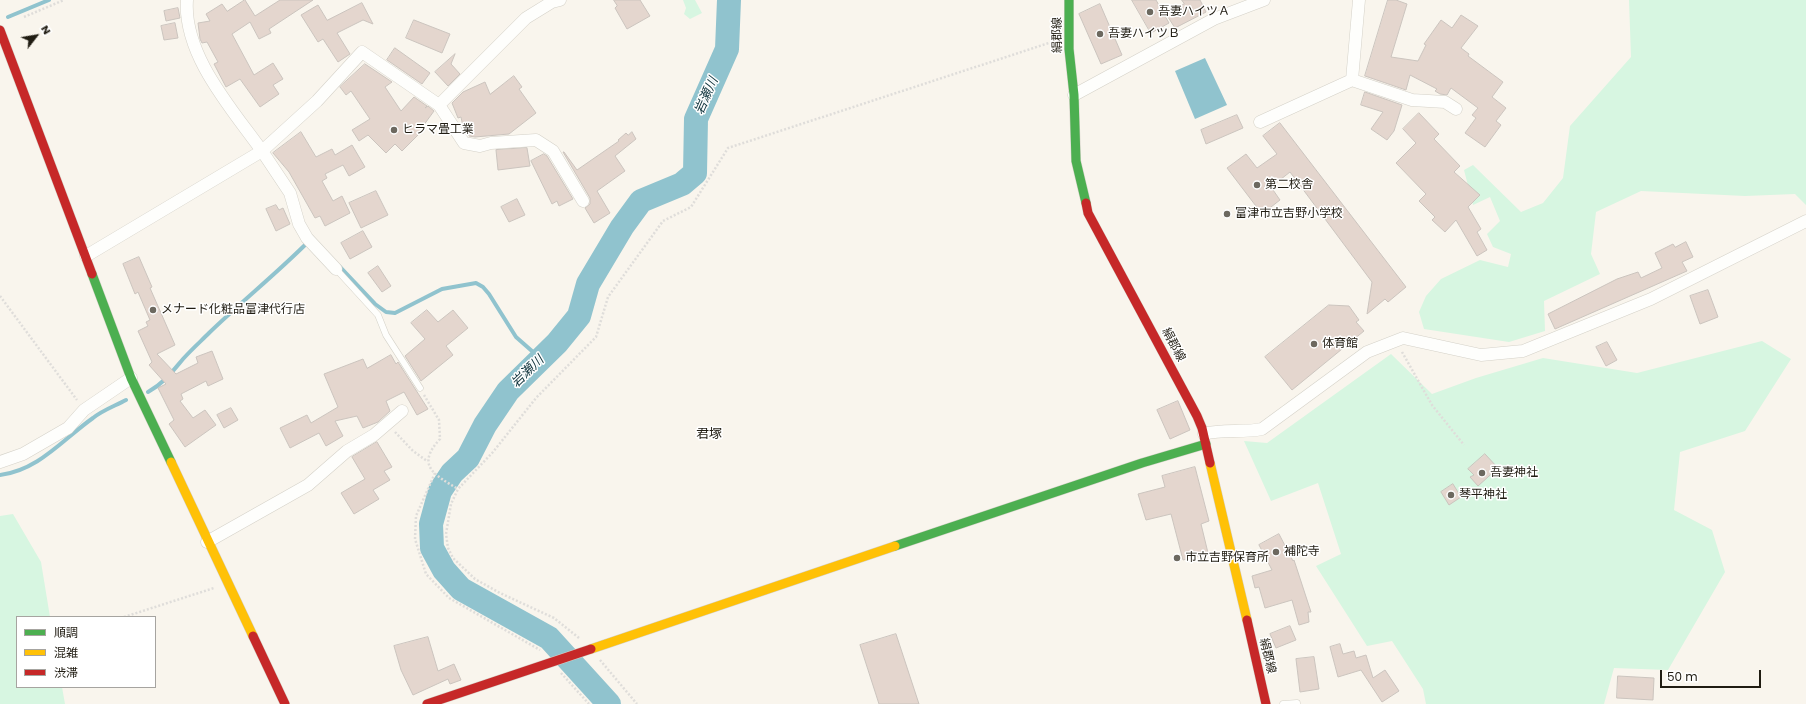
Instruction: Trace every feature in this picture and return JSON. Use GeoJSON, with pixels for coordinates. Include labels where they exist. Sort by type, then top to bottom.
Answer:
{"type":"FeatureCollection","features":[{"type":"Feature","properties":{"kind":"street"},"geometry":{"type":"LineString","coordinates":[[187,0],[186,10],[195,48],[217,89],[290,193],[299,224],[311,242],[336,269]]}},
{"type":"Feature","properties":{"kind":"street"},"geometry":{"type":"LineString","coordinates":[[439,105],[526,18],[552,2],[560,0]]}},
{"type":"Feature","properties":{"kind":"street","name":"絹郡線"},"geometry":{"type":"LineString","coordinates":[[1069,0],[1069,37],[1074,95],[1076,161],[1088,213],[1197,416],[1205,439],[1266,704]]}},
{"type":"Feature","properties":{"kind":"street"},"geometry":{"type":"LineString","coordinates":[[1074,95],[1214,19],[1264,0]]}},
{"type":"Feature","properties":{"kind":"street"},"geometry":{"type":"LineString","coordinates":[[1352,80],[1359,0]]}},
{"type":"Feature","properties":{"kind":"street"},"geometry":{"type":"LineString","coordinates":[[0,30],[131,378],[284,704]]}},
{"type":"Feature","properties":{"kind":"street"},"geometry":{"type":"LineString","coordinates":[[86,256],[262,152],[318,101],[362,52],[439,105],[464,143],[480,146],[491,143],[536,140],[553,151],[583,201]]}},
{"type":"Feature","properties":{"kind":"street"},"geometry":{"type":"LineString","coordinates":[[1260,122],[1352,80],[1412,100],[1445,102],[1456,109]]}},
{"type":"Feature","properties":{"kind":"street"},"geometry":{"type":"LineString","coordinates":[[427,704],[1128,468],[1205,439],[1219,431],[1247,432],[1262,429],[1367,352],[1403,338],[1481,355],[1523,351],[1651,299],[1806,221]]}},
{"type":"Feature","properties":{"kind":"street"},"geometry":{"type":"LineString","coordinates":[[0,462],[23,454],[55,437],[68,428],[84,410],[131,378]]}},
{"type":"Feature","properties":{"kind":"street"},"geometry":{"type":"LineString","coordinates":[[208,542],[308,485],[347,451],[374,435],[402,411]]}},
{"type":"Feature","properties":{"kind":"lane"},"geometry":{"type":"LineString","coordinates":[[336,269],[378,315],[386,335],[420,388]]}},
{"type":"Feature","properties":{"kind":"lane"},"geometry":{"type":"LineString","coordinates":[[1283,704],[1297,703]]}},
{"type":"Feature","properties":{"kind":"path"},"geometry":{"type":"LineString","coordinates":[[24,17],[64,0]]}},
{"type":"Feature","properties":{"kind":"path"},"geometry":{"type":"LineString","coordinates":[[637,704],[590,648],[584,645],[566,626],[554,618],[500,593],[475,579],[453,558],[448,548],[446,534],[451,504],[458,489],[494,452],[536,398],[596,337],[608,298],[663,221],[691,207],[728,148],[1069,37]]}},
{"type":"Feature","properties":{"kind":"path"},"geometry":{"type":"LineString","coordinates":[[0,296],[84,410]]}},
{"type":"Feature","properties":{"kind":"path"},"geometry":{"type":"LineString","coordinates":[[1396,341],[1432,405],[1464,445]]}},
{"type":"Feature","properties":{"kind":"path"},"geometry":{"type":"LineString","coordinates":[[420,388],[439,420],[440,439],[431,448],[427,461]]}},
{"type":"Feature","properties":{"kind":"path"},"geometry":{"type":"LineString","coordinates":[[387,424],[413,451],[427,461],[430,469],[458,489]]}},
{"type":"Feature","properties":{"kind":"path"},"geometry":{"type":"LineString","coordinates":[[436,474],[416,516],[415,539],[426,574],[449,598],[538,647],[554,661],[589,704]]}},
{"type":"Feature","properties":{"kind":"path"},"geometry":{"type":"LineString","coordinates":[[127,616],[228,584]]}},
{"type":"Feature","properties":{"kind":"green space"},"geometry":{"type":"Polygon","coordinates":[[[683,0],[695,0],[702,13],[690,19],[684,14],[686,8],[683,0]]]}},
{"type":"Feature","properties":{"kind":"green space"},"geometry":{"type":"Polygon","coordinates":[[[1629,0],[1806,0],[1806,205],[1795,194],[1745,196],[1641,191],[1596,212],[1591,254],[1600,274],[1544,301],[1545,331],[1509,342],[1424,329],[1419,312],[1426,296],[1441,279],[1480,260],[1508,267],[1511,254],[1493,247],[1487,234],[1500,221],[1490,197],[1473,205],[1464,170],[1473,165],[1521,212],[1543,203],[1563,178],[1570,126],[1631,57],[1629,0]]]}},
{"type":"Feature","properties":{"kind":"green space"},"geometry":{"type":"Polygon","coordinates":[[[1762,341],[1791,359],[1745,431],[1680,452],[1674,510],[1712,530],[1725,572],[1668,670],[1614,668],[1604,704],[1426,704],[1423,689],[1392,641],[1367,646],[1316,566],[1341,554],[1318,483],[1271,501],[1244,441],[1267,443],[1391,354],[1432,394],[1476,378],[1543,358],[1637,373],[1762,341]]]}},
{"type":"Feature","properties":{"kind":"green space"},"geometry":{"type":"Polygon","coordinates":[[[13,514],[41,562],[50,616],[16,616],[16,688],[62,688],[65,704],[0,704],[0,516],[13,514]]]}},
{"type":"Feature","properties":{"kind":"water"},"geometry":{"type":"Polygon","coordinates":[[[1205,58],[1227,105],[1195,119],[1175,71],[1205,58]]]}},
{"type":"Feature","properties":{"kind":"building"},"geometry":{"type":"Polygon","coordinates":[[[245,0],[255,16],[280,0],[313,0],[269,29],[271,33],[259,39],[250,22],[232,34],[254,75],[273,63],[283,79],[273,85],[279,94],[260,107],[240,79],[226,87],[214,64],[218,62],[207,42],[202,43],[200,39],[198,23],[210,21],[206,14],[222,4],[227,11],[245,0]]]}},
{"type":"Feature","properties":{"kind":"building"},"geometry":{"type":"Polygon","coordinates":[[[614,0],[640,0],[650,16],[627,29],[615,8],[617,6],[614,0]]]}},
{"type":"Feature","properties":{"kind":"building","name":"吾妻ハイツＡ"},"geometry":{"type":"Polygon","coordinates":[[[1132,0],[1156,0],[1169,23],[1151,33],[1132,0]]]}},
{"type":"Feature","properties":{"kind":"building"},"geometry":{"type":"Polygon","coordinates":[[[1182,0],[1200,0],[1206,12],[1175,28],[1166,14],[1184,4],[1182,0]]]}},
{"type":"Feature","properties":{"kind":"building"},"geometry":{"type":"Polygon","coordinates":[[[1388,0],[1396,0],[1407,4],[1391,57],[1418,61],[1426,45],[1424,44],[1441,20],[1452,28],[1461,15],[1478,26],[1461,48],[1469,54],[1468,56],[1503,82],[1492,97],[1506,108],[1496,121],[1501,125],[1485,147],[1465,133],[1476,118],[1472,115],[1478,108],[1451,88],[1447,95],[1440,94],[1435,91],[1437,89],[1410,75],[1406,90],[1365,76],[1388,0]]]}},
{"type":"Feature","properties":{"kind":"building"},"geometry":{"type":"Polygon","coordinates":[[[362,3],[373,24],[363,20],[337,33],[350,54],[338,62],[323,39],[318,42],[301,15],[318,5],[327,20],[362,3]]]}},
{"type":"Feature","properties":{"kind":"building","name":"吾妻ハイツＢ"},"geometry":{"type":"Polygon","coordinates":[[[1100,4],[1122,55],[1101,64],[1079,14],[1100,4]]]}},
{"type":"Feature","properties":{"kind":"building"},"geometry":{"type":"Polygon","coordinates":[[[178,8],[180,18],[166,21],[164,11],[178,8]]]}},
{"type":"Feature","properties":{"kind":"building"},"geometry":{"type":"Polygon","coordinates":[[[414,20],[450,34],[442,53],[406,38],[414,20]]]}},
{"type":"Feature","properties":{"kind":"building"},"geometry":{"type":"Polygon","coordinates":[[[175,23],[178,38],[164,40],[161,26],[175,23]]]}},
{"type":"Feature","properties":{"kind":"building"},"geometry":{"type":"Polygon","coordinates":[[[395,48],[430,73],[422,84],[387,60],[395,48]]]}},
{"type":"Feature","properties":{"kind":"building"},"geometry":{"type":"Polygon","coordinates":[[[455,54],[451,64],[460,74],[448,86],[435,72],[455,54]]]}},
{"type":"Feature","properties":{"kind":"building"},"geometry":{"type":"Polygon","coordinates":[[[365,64],[392,82],[385,87],[401,111],[414,97],[427,106],[425,108],[428,106],[434,111],[418,133],[419,134],[402,151],[395,144],[386,153],[368,135],[359,141],[352,130],[370,119],[351,91],[346,95],[340,87],[365,64]]]}},
{"type":"Feature","properties":{"kind":"building"},"geometry":{"type":"Polygon","coordinates":[[[514,76],[522,87],[519,89],[536,113],[509,134],[475,137],[469,136],[463,127],[461,117],[458,118],[452,103],[463,92],[485,82],[490,94],[514,76]]]}},
{"type":"Feature","properties":{"kind":"building"},"geometry":{"type":"Polygon","coordinates":[[[1365,92],[1402,105],[1394,131],[1387,140],[1371,129],[1383,112],[1361,105],[1365,92]]]}},
{"type":"Feature","properties":{"kind":"building"},"geometry":{"type":"Polygon","coordinates":[[[1419,113],[1439,134],[1434,139],[1460,166],[1454,172],[1480,195],[1468,207],[1481,229],[1477,232],[1487,250],[1477,256],[1456,220],[1445,232],[1432,220],[1435,217],[1419,201],[1426,194],[1396,163],[1416,143],[1403,129],[1419,113]]]}},
{"type":"Feature","properties":{"kind":"building"},"geometry":{"type":"Polygon","coordinates":[[[1237,115],[1243,128],[1206,144],[1201,130],[1237,115]]]}},
{"type":"Feature","properties":{"kind":"building"},"geometry":{"type":"Polygon","coordinates":[[[1280,123],[1406,287],[1388,302],[1385,299],[1367,314],[1372,282],[1290,172],[1271,187],[1280,200],[1262,214],[1227,168],[1246,154],[1257,168],[1277,154],[1263,136],[1280,123]]]}},
{"type":"Feature","properties":{"kind":"building"},"geometry":{"type":"Polygon","coordinates":[[[301,132],[316,157],[332,149],[335,155],[352,145],[365,167],[349,176],[343,165],[325,174],[327,178],[322,181],[333,201],[342,196],[350,213],[325,226],[320,216],[315,218],[289,172],[273,153],[301,132]]]}},
{"type":"Feature","properties":{"kind":"building"},"geometry":{"type":"Polygon","coordinates":[[[632,132],[636,139],[615,156],[625,171],[597,191],[610,213],[594,223],[585,208],[590,204],[590,198],[563,152],[577,170],[619,141],[618,140],[626,133],[628,135],[632,132]]]}},
{"type":"Feature","properties":{"kind":"building"},"geometry":{"type":"Polygon","coordinates":[[[527,148],[530,166],[498,170],[496,150],[527,148]]]}},
{"type":"Feature","properties":{"kind":"building"},"geometry":{"type":"Polygon","coordinates":[[[544,154],[547,156],[573,199],[559,206],[557,201],[552,204],[531,161],[544,154]]]}},
{"type":"Feature","properties":{"kind":"building"},"geometry":{"type":"Polygon","coordinates":[[[376,191],[388,215],[361,228],[349,203],[376,191]]]}},
{"type":"Feature","properties":{"kind":"building"},"geometry":{"type":"Polygon","coordinates":[[[517,199],[525,215],[509,222],[501,207],[517,199]]]}},
{"type":"Feature","properties":{"kind":"building"},"geometry":{"type":"Polygon","coordinates":[[[276,205],[279,210],[283,208],[290,224],[276,231],[266,209],[276,205]]]}},
{"type":"Feature","properties":{"kind":"building"},"geometry":{"type":"Polygon","coordinates":[[[363,231],[372,247],[350,259],[341,243],[363,231]]]}},
{"type":"Feature","properties":{"kind":"building"},"geometry":{"type":"Polygon","coordinates":[[[1686,242],[1693,257],[1682,262],[1687,271],[1555,329],[1548,314],[1617,279],[1638,272],[1641,278],[1662,268],[1655,253],[1673,244],[1675,247],[1686,242]]]}},
{"type":"Feature","properties":{"kind":"building"},"geometry":{"type":"Polygon","coordinates":[[[139,257],[152,287],[150,288],[175,345],[157,354],[176,374],[198,363],[196,357],[212,351],[223,379],[208,386],[206,381],[181,394],[183,399],[180,401],[193,418],[205,410],[216,425],[185,447],[169,424],[174,420],[158,388],[166,384],[149,365],[152,362],[138,331],[148,326],[146,322],[150,320],[138,292],[135,294],[123,264],[139,257]]]}},
{"type":"Feature","properties":{"kind":"building"},"geometry":{"type":"Polygon","coordinates":[[[378,266],[391,286],[382,292],[368,273],[378,266]]]}},
{"type":"Feature","properties":{"kind":"building"},"geometry":{"type":"Polygon","coordinates":[[[1708,290],[1718,317],[1700,324],[1690,296],[1708,290]]]}},
{"type":"Feature","properties":{"kind":"building","name":"体育館"},"geometry":{"type":"Polygon","coordinates":[[[1329,305],[1349,306],[1359,320],[1356,322],[1364,331],[1292,390],[1265,357],[1329,305]]]}},
{"type":"Feature","properties":{"kind":"building"},"geometry":{"type":"Polygon","coordinates":[[[427,310],[438,322],[453,310],[468,328],[446,346],[453,355],[421,381],[405,356],[425,339],[411,323],[427,310]]]}},
{"type":"Feature","properties":{"kind":"building"},"geometry":{"type":"Polygon","coordinates":[[[1607,342],[1617,360],[1606,366],[1596,347],[1607,342]]]}},
{"type":"Feature","properties":{"kind":"building"},"geometry":{"type":"Polygon","coordinates":[[[391,355],[396,364],[398,362],[428,409],[417,415],[404,392],[386,401],[390,411],[378,422],[363,428],[357,416],[335,421],[343,436],[326,446],[319,433],[290,448],[280,428],[307,415],[311,423],[338,407],[324,374],[363,359],[367,368],[391,355]]]}},
{"type":"Feature","properties":{"kind":"building"},"geometry":{"type":"Polygon","coordinates":[[[1178,401],[1190,430],[1170,439],[1157,410],[1178,401]]]}},
{"type":"Feature","properties":{"kind":"building"},"geometry":{"type":"Polygon","coordinates":[[[231,408],[238,420],[224,428],[217,415],[231,408]]]}},
{"type":"Feature","properties":{"kind":"building"},"geometry":{"type":"Polygon","coordinates":[[[377,442],[392,467],[384,471],[390,480],[373,490],[379,499],[354,514],[341,493],[365,479],[352,457],[377,442]]]}},
{"type":"Feature","properties":{"kind":"building","name":"吾妻神社"},"geometry":{"type":"Polygon","coordinates":[[[1485,454],[1498,468],[1478,486],[1470,477],[1474,475],[1468,469],[1485,454]]]}},
{"type":"Feature","properties":{"kind":"building"},"geometry":{"type":"Polygon","coordinates":[[[1195,467],[1209,521],[1201,524],[1208,553],[1183,560],[1171,514],[1146,520],[1138,494],[1165,487],[1162,476],[1195,467]]]}},
{"type":"Feature","properties":{"kind":"building","name":"琴平神社"},"geometry":{"type":"Polygon","coordinates":[[[1453,484],[1461,497],[1449,505],[1441,492],[1453,484]]]}},
{"type":"Feature","properties":{"kind":"building"},"geometry":{"type":"Polygon","coordinates":[[[1279,534],[1293,561],[1294,560],[1311,612],[1308,612],[1309,622],[1299,625],[1292,600],[1265,608],[1259,587],[1255,588],[1252,576],[1272,570],[1259,545],[1279,534]]]}},
{"type":"Feature","properties":{"kind":"building"},"geometry":{"type":"Polygon","coordinates":[[[1290,626],[1296,640],[1276,648],[1270,634],[1290,626]]]}},
{"type":"Feature","properties":{"kind":"building"},"geometry":{"type":"Polygon","coordinates":[[[896,634],[919,704],[879,704],[860,645],[896,634]]]}},
{"type":"Feature","properties":{"kind":"building"},"geometry":{"type":"Polygon","coordinates":[[[428,637],[438,671],[454,664],[461,680],[450,684],[448,679],[413,695],[401,670],[394,646],[428,637]]]}},
{"type":"Feature","properties":{"kind":"building"},"geometry":{"type":"Polygon","coordinates":[[[1340,644],[1343,654],[1354,651],[1356,658],[1366,655],[1373,678],[1385,670],[1399,691],[1382,702],[1361,670],[1338,677],[1330,647],[1340,644]]]}},
{"type":"Feature","properties":{"kind":"building"},"geometry":{"type":"Polygon","coordinates":[[[1314,657],[1319,689],[1300,692],[1296,659],[1314,657]]]}},
{"type":"Feature","properties":{"kind":"building"},"geometry":{"type":"Polygon","coordinates":[[[1618,676],[1654,678],[1653,700],[1617,698],[1618,676]]]}},
{"type":"Feature","properties":{"kind":"waterway"},"geometry":{"type":"LineString","coordinates":[[8,17],[49,0]]}},
{"type":"Feature","properties":{"kind":"waterway","name":"岩瀬川"},"geometry":{"type":"LineString","coordinates":[[609,704],[549,638],[461,589],[444,570],[432,548],[431,524],[440,491],[452,473],[468,458],[485,425],[508,391],[557,343],[579,316],[588,284],[622,227],[641,201],[682,184],[695,173],[696,119],[727,49],[729,0]]}},
{"type":"Feature","properties":{"kind":"waterway"},"geometry":{"type":"LineString","coordinates":[[148,392],[163,381],[209,333],[308,242]]}},
{"type":"Feature","properties":{"kind":"waterway"},"geometry":{"type":"LineString","coordinates":[[339,266],[375,304],[386,312],[395,313],[442,289],[476,283],[483,287],[489,294],[516,337],[541,359]]}},
{"type":"Feature","properties":{"kind":"waterway"},"geometry":{"type":"LineString","coordinates":[[0,475],[14,472],[39,460],[97,415],[126,400]]}},
{"type":"Feature","properties":{"kind":"traffic: fast"},"geometry":{"type":"LineString","coordinates":[[1069,0],[1069,49],[1074,95],[1076,161],[1086,203]]}},
{"type":"Feature","properties":{"kind":"traffic: fast"},"geometry":{"type":"LineString","coordinates":[[92,274],[131,378],[171,462]]}},
{"type":"Feature","properties":{"kind":"traffic: fast"},"geometry":{"type":"LineString","coordinates":[[895,546],[1142,463],[1206,444]]}},
{"type":"Feature","properties":{"kind":"traffic: slow"},"geometry":{"type":"LineString","coordinates":[[171,462],[253,636]]}},
{"type":"Feature","properties":{"kind":"traffic: slow"},"geometry":{"type":"LineString","coordinates":[[1210,463],[1247,620]]}},
{"type":"Feature","properties":{"kind":"traffic: slow"},"geometry":{"type":"LineString","coordinates":[[591,649],[895,546]]}},
{"type":"Feature","properties":{"kind":"traffic: jam"},"geometry":{"type":"LineString","coordinates":[[0,30],[92,274]]}},
{"type":"Feature","properties":{"kind":"traffic: jam"},"geometry":{"type":"LineString","coordinates":[[1086,203],[1088,213],[1197,416],[1202,428],[1210,463]]}},
{"type":"Feature","properties":{"kind":"traffic: jam"},"geometry":{"type":"LineString","coordinates":[[1247,620],[1266,704]]}},
{"type":"Feature","properties":{"kind":"traffic: jam"},"geometry":{"type":"LineString","coordinates":[[253,636],[285,704]]}},
{"type":"Feature","properties":{"kind":"traffic: jam"},"geometry":{"type":"LineString","coordinates":[[427,704],[591,649]]}},
{"type":"Feature","properties":{"kind":"place","name":"吾妻ハイツＡ"},"geometry":{"type":"Point","coordinates":[1150,12]}},
{"type":"Feature","properties":{"kind":"place","name":"吾妻ハイツＢ"},"geometry":{"type":"Point","coordinates":[1100,34]}},
{"type":"Feature","properties":{"kind":"place","name":"ヒラマ畳工業"},"geometry":{"type":"Point","coordinates":[394,130]}},
{"type":"Feature","properties":{"kind":"place","name":"第二校舎"},"geometry":{"type":"Point","coordinates":[1257,185]}},
{"type":"Feature","properties":{"kind":"place","name":"富津市立吉野小学校"},"geometry":{"type":"Point","coordinates":[1227,214]}},
{"type":"Feature","properties":{"kind":"place","name":"メナード化粧品富津代行店"},"geometry":{"type":"Point","coordinates":[153,310]}},
{"type":"Feature","properties":{"kind":"place","name":"体育館"},"geometry":{"type":"Point","coordinates":[1314,344]}},
{"type":"Feature","properties":{"kind":"place","name":"吾妻神社"},"geometry":{"type":"Point","coordinates":[1482,473]}},
{"type":"Feature","properties":{"kind":"place","name":"琴平神社"},"geometry":{"type":"Point","coordinates":[1451,495]}},
{"type":"Feature","properties":{"kind":"place","name":"補陀寺"},"geometry":{"type":"Point","coordinates":[1276,552]}},
{"type":"Feature","properties":{"kind":"place","name":"市立吉野保育所"},"geometry":{"type":"Point","coordinates":[1177,558]}},
{"type":"Feature","properties":{"kind":"district","name":"君塚"},"geometry":{"type":"Point","coordinates":[709,435]}}]}
